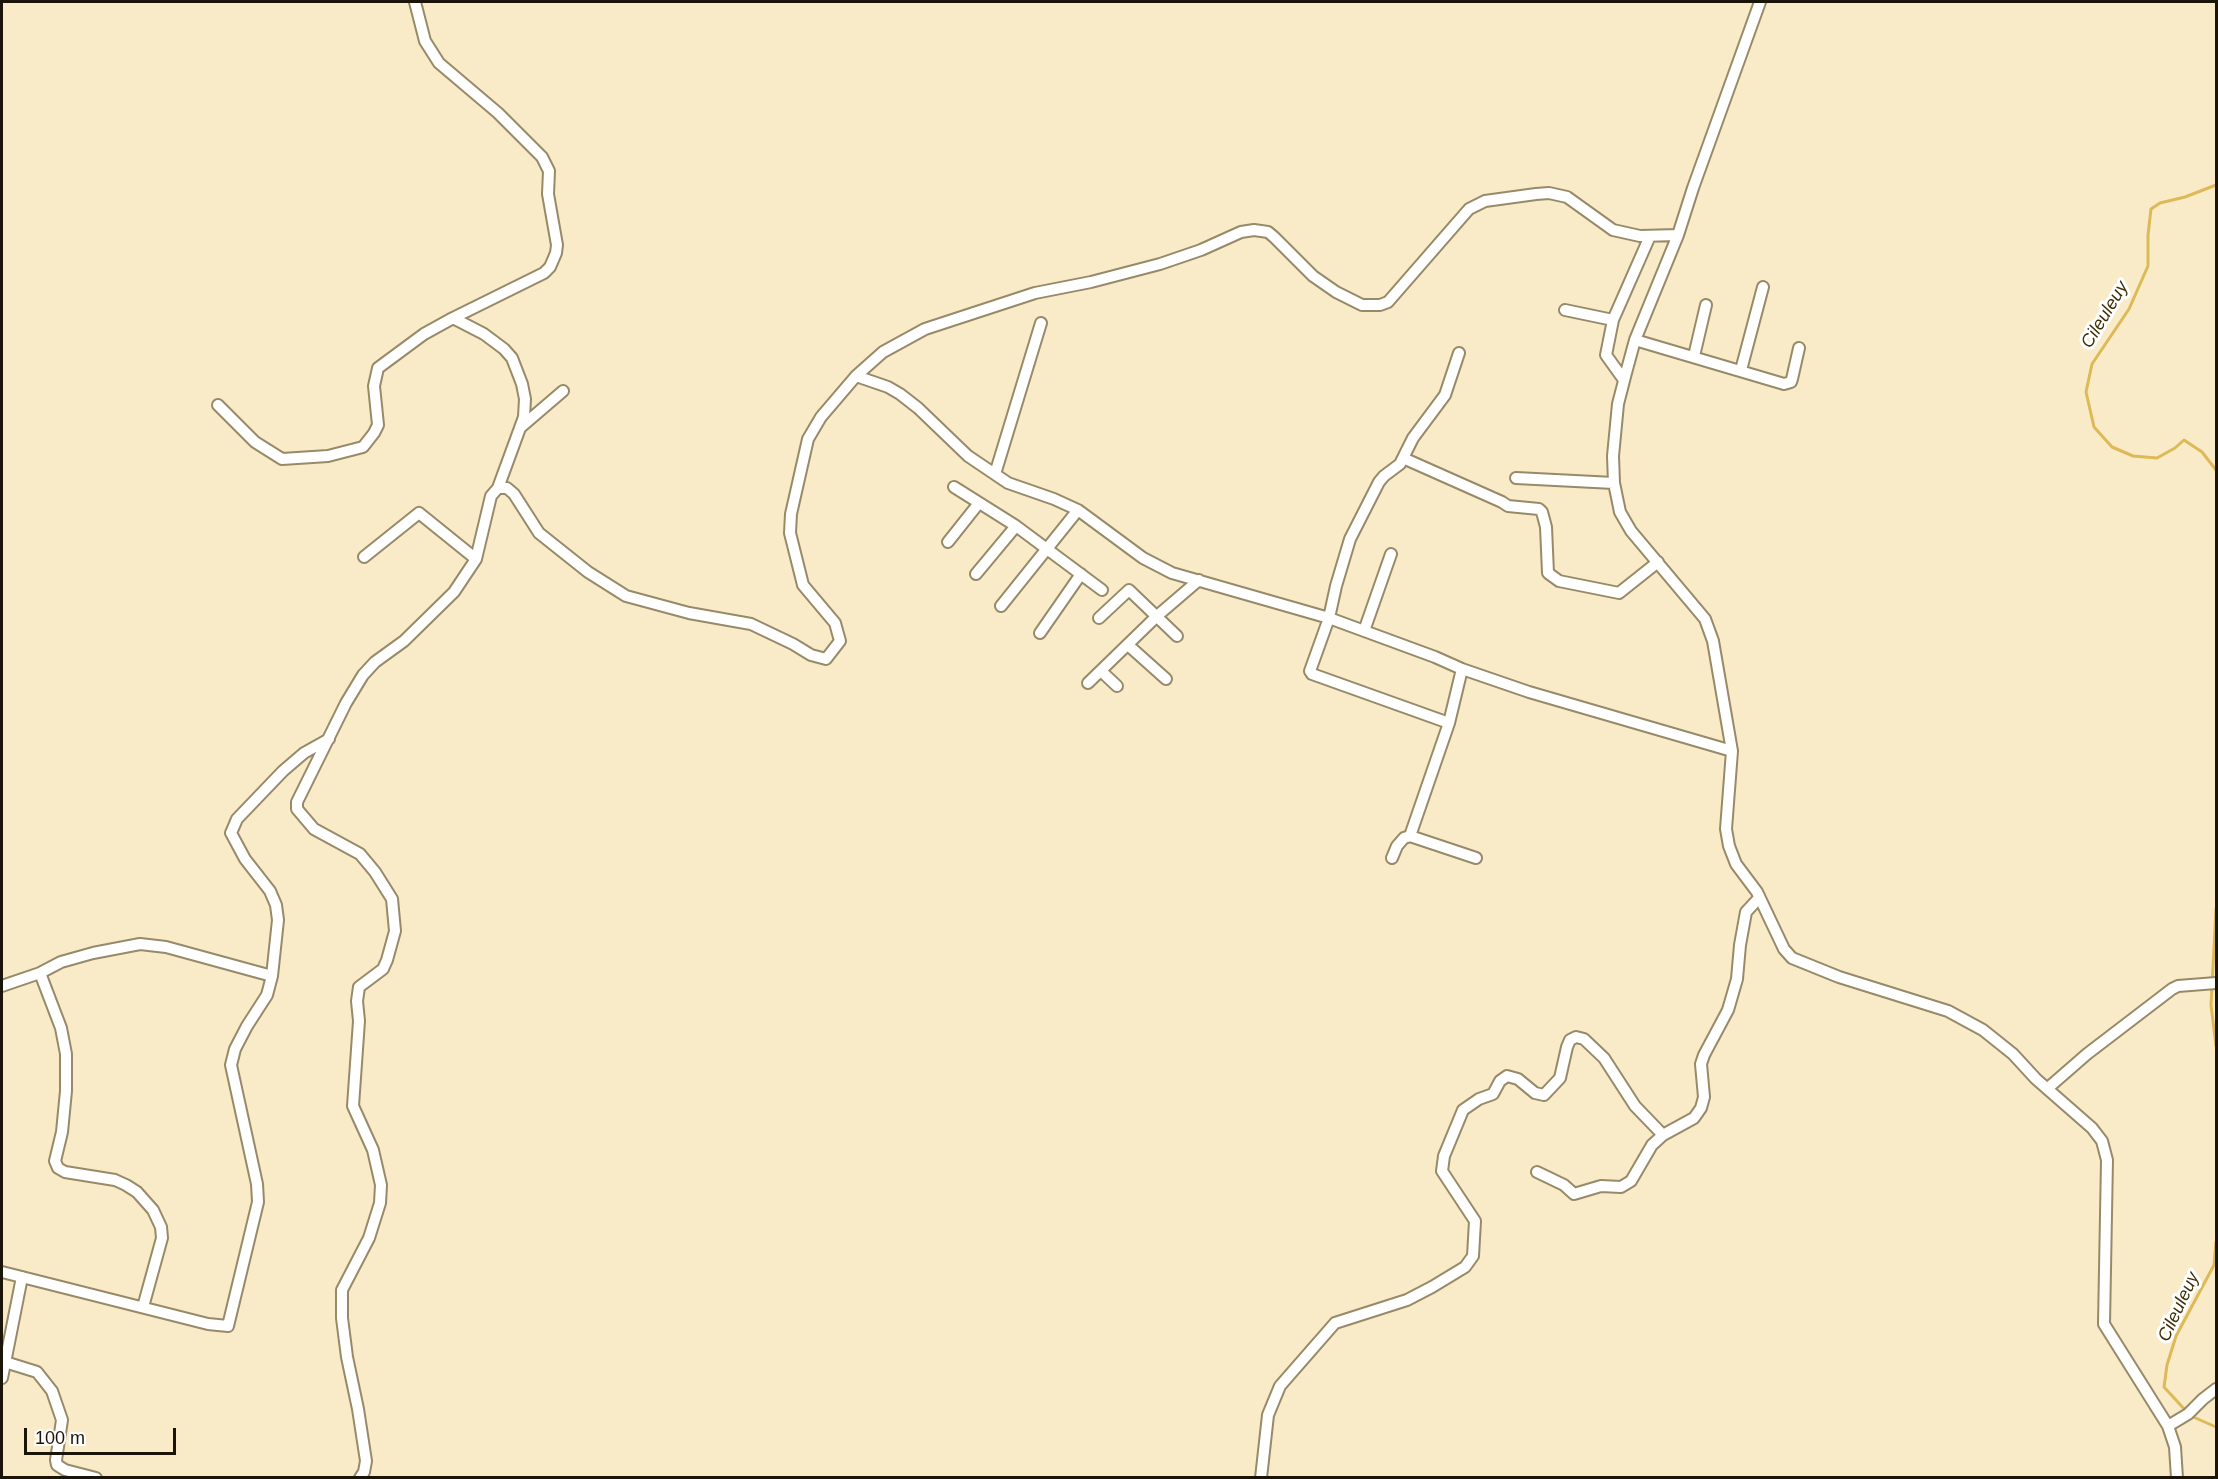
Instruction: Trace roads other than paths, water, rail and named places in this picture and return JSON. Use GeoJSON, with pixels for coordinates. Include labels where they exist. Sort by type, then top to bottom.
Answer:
{"type":"FeatureCollection","features":[{"type":"Feature","properties":{"kind":"street"},"geometry":{"type":"LineString","coordinates":[[218,405],[255,442],[282,459],[328,456],[363,447],[378,425],[374,386],[378,368],[382,363],[424,334],[544,273],[550,267],[557,245],[548,194],[549,171],[542,157],[498,113],[439,63],[425,41],[415,2]]}},
{"type":"Feature","properties":{"kind":"street"},"geometry":{"type":"LineString","coordinates":[[1760,2],[1678,236],[1635,340],[1624,380],[1614,436],[1614,483],[1620,512],[1631,531],[1705,618],[1713,641],[1732,751],[1726,829],[1736,864],[1757,892],[1784,949],[1792,958],[1839,977],[1948,1011],[1983,1030],[2013,1054],[2092,1128],[2102,1141],[2107,1160],[2104,1324],[2168,1426],[2175,1448],[2177,1478]]}},
{"type":"Feature","properties":{"kind":"street"},"geometry":{"type":"LineString","coordinates":[[498,488],[507,488],[514,494],[539,533],[588,572],[626,596],[688,613],[751,624],[811,655],[826,659],[840,641],[835,623],[802,585],[790,533],[791,514],[808,439],[821,417],[856,376],[883,352],[925,328],[1035,293],[1091,282],[1160,264],[1201,250],[1241,231],[1254,230],[1268,232],[1313,276],[1354,302],[1371,307],[1388,302],[1469,209],[1485,201],[1536,194],[1549,193],[1567,196],[1613,230],[1650,236],[1678,236]]}},
{"type":"Feature","properties":{"kind":"street"},"geometry":{"type":"LineString","coordinates":[[1624,380],[1606,355],[1606,348],[1614,320],[1650,236]]}},
{"type":"Feature","properties":{"kind":"street"},"geometry":{"type":"LineString","coordinates":[[1741,370],[1763,287]]}},
{"type":"Feature","properties":{"kind":"street"},"geometry":{"type":"LineString","coordinates":[[1694,356],[1706,305]]}},
{"type":"Feature","properties":{"kind":"street"},"geometry":{"type":"LineString","coordinates":[[1565,310],[1614,320]]}},
{"type":"Feature","properties":{"kind":"street"},"geometry":{"type":"LineString","coordinates":[[360,1478],[366,1461],[347,1357],[342,1318],[342,1290],[369,1238],[380,1203],[381,1185],[373,1150],[353,1106],[359,1021],[357,993],[359,987],[383,969],[392,947],[394,931],[392,899],[360,854],[314,829],[297,809],[299,795],[346,703],[363,675],[375,662],[404,641],[454,592],[476,559],[491,496],[498,488],[502,470],[524,417],[525,399],[522,384],[512,358],[484,334],[453,318]]}},
{"type":"Feature","properties":{"kind":"street"},"geometry":{"type":"LineString","coordinates":[[995,474],[1041,323]]}},
{"type":"Feature","properties":{"kind":"street"},"geometry":{"type":"LineString","coordinates":[[1635,340],[1741,370],[1780,384],[1788,384],[1792,379],[1799,348]]}},
{"type":"Feature","properties":{"kind":"street"},"geometry":{"type":"LineString","coordinates":[[1449,723],[1312,674],[1310,665],[1329,618],[1350,539],[1379,482],[1400,464],[1413,438],[1445,395],[1460,353]]}},
{"type":"Feature","properties":{"kind":"street"},"geometry":{"type":"LineString","coordinates":[[856,376],[888,387],[900,394],[969,456],[1008,483],[1078,510],[1143,558],[1172,573],[1329,618],[1529,692],[1732,751]]}},
{"type":"Feature","properties":{"kind":"street"},"geometry":{"type":"LineString","coordinates":[[520,427],[563,391]]}},
{"type":"Feature","properties":{"kind":"street"},"geometry":{"type":"LineString","coordinates":[[1403,458],[1508,506],[1539,509],[1546,527],[1548,573],[1559,581],[1619,592],[1658,562]]}},
{"type":"Feature","properties":{"kind":"street"},"geometry":{"type":"LineString","coordinates":[[1516,478],[1614,483]]}},
{"type":"Feature","properties":{"kind":"street"},"geometry":{"type":"LineString","coordinates":[[954,487],[1016,526],[1102,590]]}},
{"type":"Feature","properties":{"kind":"street"},"geometry":{"type":"LineString","coordinates":[[948,542],[979,503]]}},
{"type":"Feature","properties":{"kind":"street"},"geometry":{"type":"LineString","coordinates":[[1001,606],[1078,510]]}},
{"type":"Feature","properties":{"kind":"street"},"geometry":{"type":"LineString","coordinates":[[364,557],[419,513],[476,559]]}},
{"type":"Feature","properties":{"kind":"street"},"geometry":{"type":"LineString","coordinates":[[976,574],[1016,526]]}},
{"type":"Feature","properties":{"kind":"street"},"geometry":{"type":"LineString","coordinates":[[1364,631],[1391,554]]}},
{"type":"Feature","properties":{"kind":"street"},"geometry":{"type":"LineString","coordinates":[[1040,633],[1081,574]]}},
{"type":"Feature","properties":{"kind":"street"},"geometry":{"type":"LineString","coordinates":[[1088,683],[1157,616],[1199,580]]}},
{"type":"Feature","properties":{"kind":"street"},"geometry":{"type":"LineString","coordinates":[[1099,618],[1129,590],[1177,636]]}},
{"type":"Feature","properties":{"kind":"street"},"geometry":{"type":"LineString","coordinates":[[1128,645],[1166,679]]}},
{"type":"Feature","properties":{"kind":"street"},"geometry":{"type":"LineString","coordinates":[[1410,836],[1449,723],[1462,669]]}},
{"type":"Feature","properties":{"kind":"street"},"geometry":{"type":"LineString","coordinates":[[1101,670],[1117,686]]}},
{"type":"Feature","properties":{"kind":"street"},"geometry":{"type":"LineString","coordinates":[[2,1272],[208,1324],[228,1326],[258,1202],[248,1141],[231,1065],[235,1049],[267,995],[272,976],[278,920],[276,905],[270,891],[245,859],[231,833],[237,819],[283,771],[304,753],[329,739]]}},
{"type":"Feature","properties":{"kind":"street"},"geometry":{"type":"LineString","coordinates":[[1392,858],[1397,846],[1404,838],[1410,836],[1476,858]]}},
{"type":"Feature","properties":{"kind":"street"},"geometry":{"type":"LineString","coordinates":[[1537,1172],[1564,1185],[1574,1194],[1601,1186],[1621,1187],[1631,1181],[1652,1145],[1663,1135],[1694,1118],[1701,1108],[1704,1097],[1701,1064],[1728,1010],[1737,979],[1746,912],[1759,898]]}},
{"type":"Feature","properties":{"kind":"street"},"geometry":{"type":"LineString","coordinates":[[2,986],[40,973],[61,962],[140,944],[166,947],[272,976]]}},
{"type":"Feature","properties":{"kind":"street"},"geometry":{"type":"LineString","coordinates":[[40,973],[61,1028],[66,1054],[66,1091],[62,1132],[55,1161],[58,1168],[64,1172],[115,1180],[126,1185],[137,1192],[153,1210],[162,1227],[162,1238],[143,1307]]}},
{"type":"Feature","properties":{"kind":"street"},"geometry":{"type":"LineString","coordinates":[[2048,1088],[2087,1054],[2172,989],[2178,986],[2217,983]]}},
{"type":"Feature","properties":{"kind":"street"},"geometry":{"type":"LineString","coordinates":[[1261,1478],[1268,1415],[1280,1386],[1335,1323],[1407,1300],[1464,1267],[1473,1256],[1474,1221],[1442,1171],[1444,1156],[1463,1110],[1479,1099],[1493,1094],[1500,1081],[1507,1076],[1518,1079],[1535,1093],[1544,1095],[1560,1078],[1567,1047],[1570,1040],[1576,1037],[1584,1039],[1604,1058],[1635,1106],[1663,1135]]}},
{"type":"Feature","properties":{"kind":"street"},"geometry":{"type":"LineString","coordinates":[[2,1378],[22,1277]]}},
{"type":"Feature","properties":{"kind":"street"},"geometry":{"type":"LineString","coordinates":[[5,1362],[37,1372],[52,1391],[62,1420],[57,1465],[65,1470],[96,1478]]}},
{"type":"Feature","properties":{"kind":"street"},"geometry":{"type":"LineString","coordinates":[[2168,1426],[2188,1414],[2217,1389]]}},
{"type":"Feature","properties":{"kind":"waterway","name":"Cileuleuy"},"geometry":{"type":"LineString","coordinates":[[2216,185],[2185,197],[2160,203],[2151,209],[2148,266],[2129,309],[2092,364],[2086,392],[2094,427],[2112,447],[2133,456],[2157,458],[2184,440],[2202,452],[2216,470]]}},
{"type":"Feature","properties":{"kind":"waterway","name":"Cileuleuy"},"geometry":{"type":"LineString","coordinates":[[2216,909],[2211,1005],[2216,1046]]}},
{"type":"Feature","properties":{"kind":"waterway","name":"Cileuleuy"},"geometry":{"type":"LineString","coordinates":[[2186,1411],[2164,1387],[2167,1365],[2176,1336],[2214,1265],[2216,1242]]}},
{"type":"Feature","properties":{"kind":"waterway","name":"Cileuleuy"},"geometry":{"type":"LineString","coordinates":[[2191,1416],[2216,1427]]}}]}
